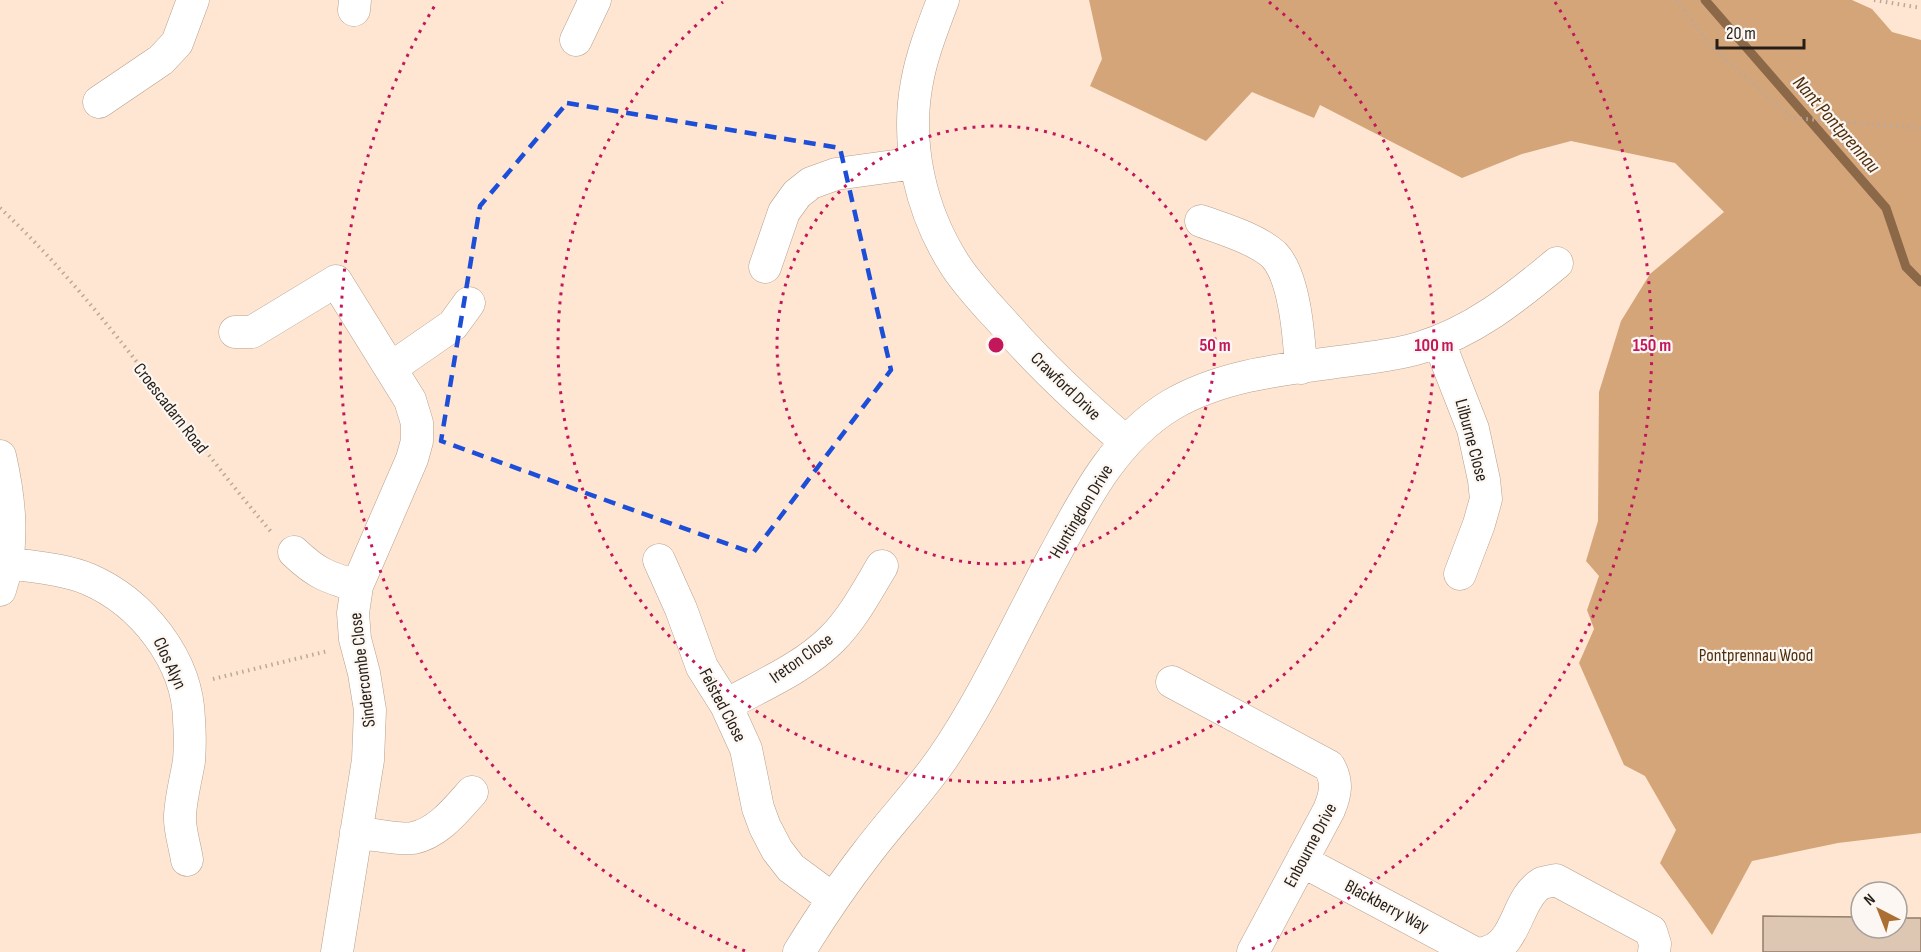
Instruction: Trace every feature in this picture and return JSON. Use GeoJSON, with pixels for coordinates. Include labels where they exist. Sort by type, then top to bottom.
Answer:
{"type":"FeatureCollection","features":[{"type":"Feature","properties":{"kind":"street"},"geometry":{"type":"LineString","coordinates":[[99,102],[161,60],[177,43],[193,0]]}},
{"type":"Feature","properties":{"kind":"street"},"geometry":{"type":"LineString","coordinates":[[576,40],[595,0]]}},
{"type":"Feature","properties":{"kind":"street","name":"Crawford Drive"},"geometry":{"type":"LineString","coordinates":[[943,0],[926,45],[917,84],[914,119],[916,163],[922,194],[942,243],[975,292],[1030,353],[1069,393],[1126,442]]}},
{"type":"Feature","properties":{"kind":"street"},"geometry":{"type":"LineString","coordinates":[[765,267],[784,212],[797,194],[810,183],[836,174],[916,163]]}},
{"type":"Feature","properties":{"kind":"street"},"geometry":{"type":"LineString","coordinates":[[1201,221],[1259,245],[1273,255],[1284,270],[1290,287],[1301,368]]}},
{"type":"Feature","properties":{"kind":"street","name":"Huntingdon Drive"},"geometry":{"type":"LineString","coordinates":[[799,952],[832,899],[941,759],[984,689],[1079,509],[1101,472],[1126,442],[1146,423],[1199,392],[1226,382],[1384,356],[1439,342],[1471,327],[1504,306],[1557,262]]}},
{"type":"Feature","properties":{"kind":"street","name":"Sindercombe Close"},"geometry":{"type":"LineString","coordinates":[[235,332],[252,332],[336,281],[410,400],[417,423],[417,441],[412,459],[357,586],[353,613],[370,710],[368,760],[337,952]]}},
{"type":"Feature","properties":{"kind":"street"},"geometry":{"type":"LineString","coordinates":[[391,368],[453,325],[469,303]]}},
{"type":"Feature","properties":{"kind":"street","name":"Lilburne Close"},"geometry":{"type":"LineString","coordinates":[[1439,342],[1473,429],[1486,499],[1460,574]]}},
{"type":"Feature","properties":{"kind":"street"},"geometry":{"type":"LineString","coordinates":[[0,456],[7,485],[10,529],[4,577]]}},
{"type":"Feature","properties":{"kind":"street"},"geometry":{"type":"LineString","coordinates":[[294,552],[313,570],[357,586]]}},
{"type":"Feature","properties":{"kind":"street","name":"Felsted Close"},"geometry":{"type":"LineString","coordinates":[[659,560],[681,609],[702,667],[726,705],[746,749],[758,808],[765,827],[791,868],[832,899]]}},
{"type":"Feature","properties":{"kind":"street","name":"Ireton Close"},"geometry":{"type":"LineString","coordinates":[[726,705],[789,671],[832,639],[853,614],[882,566]]}},
{"type":"Feature","properties":{"kind":"street","name":"Clos Alyn"},"geometry":{"type":"LineString","coordinates":[[4,577],[65,573],[87,579],[113,593],[135,609],[157,632],[183,686],[189,717],[189,757],[180,817],[187,860]]}},
{"type":"Feature","properties":{"kind":"street","name":"Enbourne Drive"},"geometry":{"type":"LineString","coordinates":[[1172,682],[1329,766],[1335,777],[1336,793],[1329,810],[1253,952]]}},
{"type":"Feature","properties":{"kind":"street"},"geometry":{"type":"LineString","coordinates":[[356,832],[411,838],[427,833],[448,819],[472,792]]}},
{"type":"Feature","properties":{"kind":"street","name":"Blackberry Way"},"geometry":{"type":"LineString","coordinates":[[1302,861],[1473,952]]}},
{"type":"Feature","properties":{"kind":"street"},"geometry":{"type":"LineString","coordinates":[[1487,952],[1492,951],[1505,940],[1530,896],[1542,884],[1556,880],[1651,931],[1655,944],[1653,952]]}},
{"type":"Feature","properties":{"kind":"path"},"geometry":{"type":"LineString","coordinates":[[1677,0],[1709,44],[1792,118],[1921,128]]}},
{"type":"Feature","properties":{"kind":"path"},"geometry":{"type":"LineString","coordinates":[[1874,0],[1921,8]]}},
{"type":"Feature","properties":{"kind":"path","name":"Croescadarn Road"},"geometry":{"type":"LineString","coordinates":[[0,208],[84,299],[248,504],[285,547],[294,552]]}},
{"type":"Feature","properties":{"kind":"path"},"geometry":{"type":"LineString","coordinates":[[183,686],[357,645]]}},
{"type":"Feature","properties":{"kind":"highlighted area"},"geometry":{"type":"Polygon","coordinates":[[[567,103],[840,148],[891,370],[753,553],[441,441],[480,206],[567,103]]]}},
{"type":"Feature","properties":{"kind":"green space","name":"Pontprennau Wood"},"geometry":{"type":"Polygon","coordinates":[[[1089,0],[1852,0],[1872,9],[1892,32],[1921,40],[1921,833],[1838,843],[1752,861],[1712,935],[1660,863],[1676,830],[1645,776],[1624,765],[1579,663],[1594,629],[1587,610],[1599,576],[1586,561],[1598,521],[1599,392],[1621,321],[1650,274],[1724,212],[1675,163],[1571,141],[1522,154],[1462,178],[1320,105],[1314,118],[1252,92],[1206,141],[1090,86],[1102,59],[1089,0]]]}},
{"type":"Feature","properties":{"kind":"building"},"geometry":{"type":"Polygon","coordinates":[[[1763,916],[1849,917],[1849,940],[1909,940],[1909,918],[1921,918],[1921,952],[1763,952],[1763,916]]]}},
{"type":"Feature","properties":{"kind":"waterway","name":"Nant Pontprennau"},"geometry":{"type":"LineString","coordinates":[[1705,0],[1886,208],[1906,267],[1921,282]]}}]}
